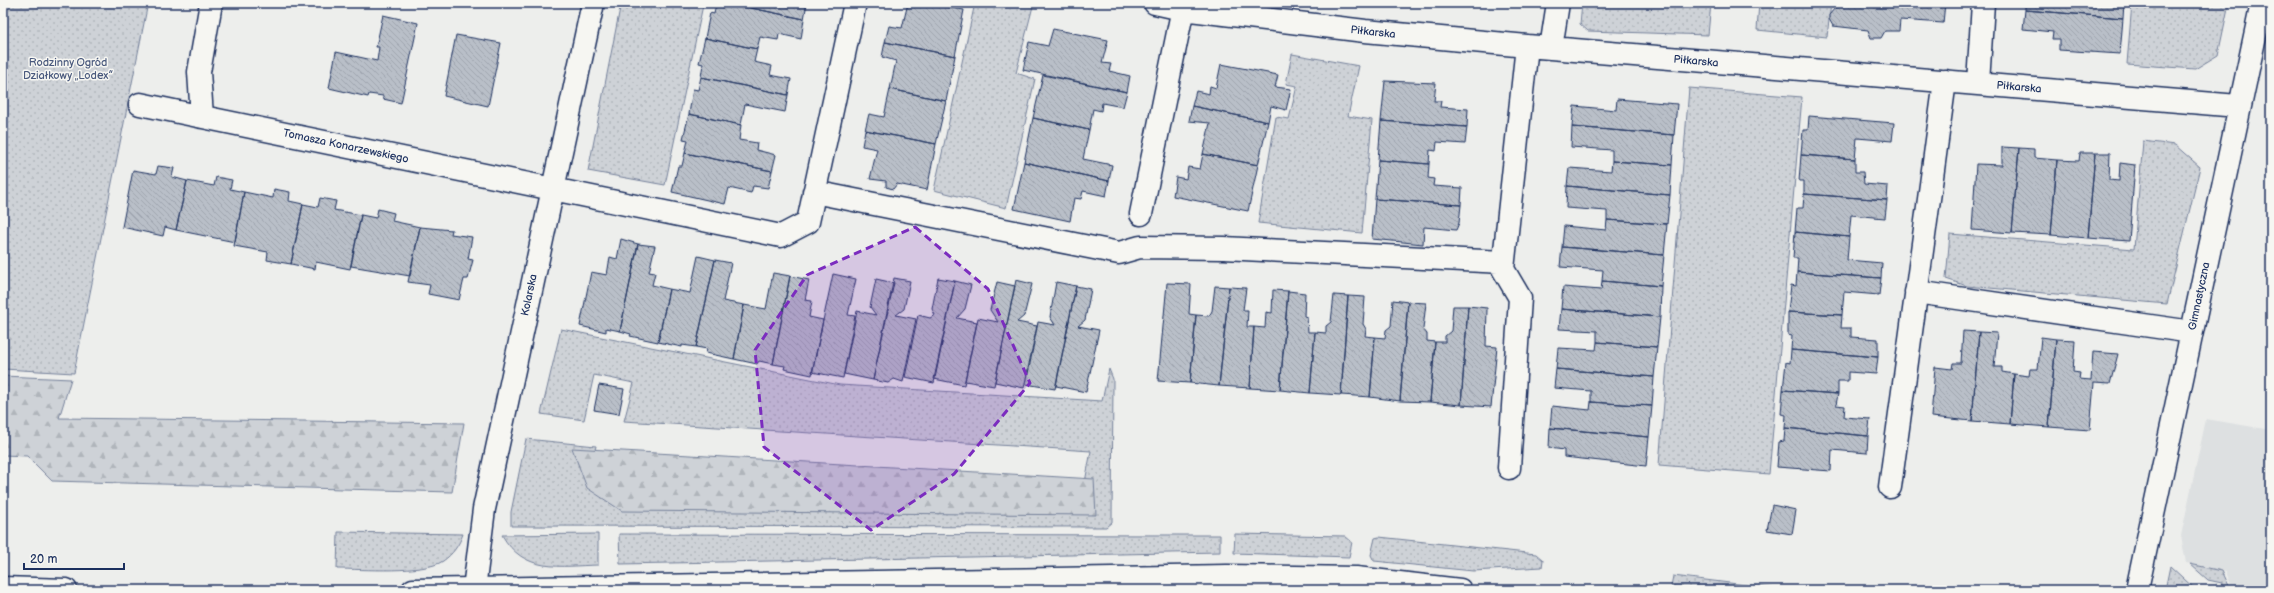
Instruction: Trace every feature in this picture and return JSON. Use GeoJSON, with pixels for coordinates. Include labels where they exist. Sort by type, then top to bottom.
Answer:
{"type":"FeatureCollection","features":[{"type":"Feature","properties":{"kind":"street"},"geometry":{"type":"LineString","coordinates":[[202,116],[199,72],[211,3]]}},
{"type":"Feature","properties":{"kind":"street","name":"Kolarska"},"geometry":{"type":"LineString","coordinates":[[474,589],[484,510],[593,3]]}},
{"type":"Feature","properties":{"kind":"street"},"geometry":{"type":"LineString","coordinates":[[855,3],[814,192],[1119,253],[1140,246],[1216,248],[1503,262]]}},
{"type":"Feature","properties":{"kind":"street","name":"Piłkarska"},"geometry":{"type":"LineString","coordinates":[[1155,3],[1365,31],[2238,106]]}},
{"type":"Feature","properties":{"kind":"street"},"geometry":{"type":"LineString","coordinates":[[1551,48],[1558,3]]}},
{"type":"Feature","properties":{"kind":"street"},"geometry":{"type":"LineString","coordinates":[[1978,83],[1983,3]]}},
{"type":"Feature","properties":{"kind":"street","name":"Gimnastyczna"},"geometry":{"type":"LineString","coordinates":[[2137,590],[2238,106],[2262,3]]}},
{"type":"Feature","properties":{"kind":"street"},"geometry":{"type":"LineString","coordinates":[[1141,214],[1183,6]]}},
{"type":"Feature","properties":{"kind":"street"},"geometry":{"type":"LineString","coordinates":[[1508,468],[1520,298],[1503,269],[1503,262],[1527,46]]}},
{"type":"Feature","properties":{"kind":"street"},"geometry":{"type":"LineString","coordinates":[[1890,486],[1945,81]]}},
{"type":"Feature","properties":{"kind":"street","name":"Tomasza Konarzewskiego"},"geometry":{"type":"LineString","coordinates":[[140,104],[781,236],[808,222],[814,192]]}},
{"type":"Feature","properties":{"kind":"street"},"geometry":{"type":"LineString","coordinates":[[1916,292],[2192,332]]}},
{"type":"Feature","properties":{"kind":"street"},"geometry":{"type":"LineString","coordinates":[[413,590],[1141,583],[1356,578],[1460,590]]}},
{"type":"Feature","properties":{"kind":"street"},"geometry":{"type":"LineString","coordinates":[[3,588],[66,590]]}},
{"type":"Feature","properties":{"kind":"highlighted area"},"geometry":{"type":"Polygon","coordinates":[[[915,227],[988,289],[1030,383],[954,474],[871,530],[764,447],[755,350],[807,275],[915,227]]]}},
{"type":"Feature","properties":{"kind":"shaded area"},"geometry":{"type":"Polygon","coordinates":[[[2206,419],[2271,430],[2271,590],[2233,590],[2226,572],[2186,563],[2181,536],[2206,419]]]}},
{"type":"Feature","properties":{"kind":"green space","name":"Rodzinny Ogród Działkowy „Lodex”"},"geometry":{"type":"Polygon","coordinates":[[[3,3],[148,3],[74,373],[3,369],[3,3]]]}},
{"type":"Feature","properties":{"kind":"green space"},"geometry":{"type":"Polygon","coordinates":[[[621,3],[696,3],[703,5],[665,185],[588,171],[621,3]]]}},
{"type":"Feature","properties":{"kind":"green space"},"geometry":{"type":"Polygon","coordinates":[[[975,3],[1020,3],[1033,6],[1016,73],[1035,79],[1006,208],[934,190],[975,3]]]}},
{"type":"Feature","properties":{"kind":"green space"},"geometry":{"type":"Polygon","coordinates":[[[1582,3],[1711,3],[1708,35],[1588,31],[1580,24],[1582,3]]]}},
{"type":"Feature","properties":{"kind":"green space"},"geometry":{"type":"Polygon","coordinates":[[[1759,3],[1831,3],[1827,37],[1757,30],[1759,3]]]}},
{"type":"Feature","properties":{"kind":"green space"},"geometry":{"type":"Polygon","coordinates":[[[2132,3],[2229,3],[2218,55],[2195,69],[2127,64],[2132,3]]]}},
{"type":"Feature","properties":{"kind":"green space"},"geometry":{"type":"Polygon","coordinates":[[[1292,54],[1359,66],[1348,116],[1372,120],[1362,233],[1258,223],[1276,117],[1289,119],[1297,86],[1286,84],[1292,54]]]}},
{"type":"Feature","properties":{"kind":"green space"},"geometry":{"type":"Polygon","coordinates":[[[1689,88],[1802,97],[1769,474],[1659,465],[1689,88]]]}},
{"type":"Feature","properties":{"kind":"green space"},"geometry":{"type":"Polygon","coordinates":[[[2143,141],[2175,145],[2200,167],[2167,304],[1967,286],[1946,279],[1950,234],[2134,249],[2143,141]]]}},
{"type":"Feature","properties":{"kind":"green space"},"geometry":{"type":"Polygon","coordinates":[[[561,329],[840,385],[1102,401],[1109,369],[1113,379],[1112,522],[1106,527],[511,526],[511,512],[526,439],[596,446],[592,462],[1085,482],[1091,451],[624,421],[634,383],[594,375],[584,420],[541,414],[561,329]]]}},
{"type":"Feature","properties":{"kind":"green space"},"geometry":{"type":"Polygon","coordinates":[[[3,376],[71,379],[59,418],[464,423],[452,492],[52,481],[27,456],[3,455],[3,376]]]}},
{"type":"Feature","properties":{"kind":"green space"},"geometry":{"type":"Polygon","coordinates":[[[572,448],[1094,479],[1096,515],[622,511],[587,488],[572,448]]]}},
{"type":"Feature","properties":{"kind":"green space"},"geometry":{"type":"Polygon","coordinates":[[[338,532],[463,534],[458,546],[453,552],[443,561],[434,565],[422,568],[377,570],[337,569],[338,532]]]}},
{"type":"Feature","properties":{"kind":"green space"},"geometry":{"type":"Polygon","coordinates":[[[598,534],[598,565],[570,566],[544,565],[532,562],[511,548],[502,535],[598,534]]]}},
{"type":"Feature","properties":{"kind":"green space"},"geometry":{"type":"Polygon","coordinates":[[[619,534],[1220,535],[1220,552],[620,564],[619,534]]]}},
{"type":"Feature","properties":{"kind":"green space"},"geometry":{"type":"Polygon","coordinates":[[[1235,534],[1345,536],[1352,542],[1349,557],[1234,553],[1235,534]]]}},
{"type":"Feature","properties":{"kind":"green space"},"geometry":{"type":"Polygon","coordinates":[[[1379,537],[1536,554],[1543,560],[1542,567],[1473,571],[1374,561],[1371,555],[1375,538],[1379,537]]]}},
{"type":"Feature","properties":{"kind":"green space"},"geometry":{"type":"Polygon","coordinates":[[[2190,564],[2222,571],[2231,590],[2221,590],[2222,583],[2208,580],[2190,564]]]}},
{"type":"Feature","properties":{"kind":"green space"},"geometry":{"type":"Polygon","coordinates":[[[2170,566],[2196,590],[2165,590],[2170,566]]]}},
{"type":"Feature","properties":{"kind":"green space"},"geometry":{"type":"Polygon","coordinates":[[[1673,576],[1786,590],[1685,590],[1671,586],[1673,576]]]}},
{"type":"Feature","properties":{"kind":"building"},"geometry":{"type":"Polygon","coordinates":[[[716,3],[727,3],[804,19],[801,39],[779,34],[778,40],[760,37],[757,49],[705,38],[710,13],[714,14],[716,3]]]}},
{"type":"Feature","properties":{"kind":"building"},"geometry":{"type":"Polygon","coordinates":[[[727,3],[807,3],[804,19],[727,3]]]}},
{"type":"Feature","properties":{"kind":"building"},"geometry":{"type":"Polygon","coordinates":[[[908,3],[934,3],[935,5],[964,10],[955,56],[885,42],[889,26],[902,28],[908,3]]]}},
{"type":"Feature","properties":{"kind":"building"},"geometry":{"type":"Polygon","coordinates":[[[1840,3],[1945,3],[1943,23],[1900,20],[1899,31],[1885,31],[1881,38],[1871,38],[1868,30],[1833,26],[1829,19],[1829,15],[1835,8],[1840,6],[1840,3]]]}},
{"type":"Feature","properties":{"kind":"building"},"geometry":{"type":"Polygon","coordinates":[[[2025,3],[2124,3],[2123,18],[2025,10],[2025,3]]]}},
{"type":"Feature","properties":{"kind":"building"},"geometry":{"type":"Polygon","coordinates":[[[2025,10],[2123,18],[2120,54],[2059,50],[2059,39],[2052,39],[2053,32],[2023,29],[2025,10]]]}},
{"type":"Feature","properties":{"kind":"building"},"geometry":{"type":"Polygon","coordinates":[[[383,15],[418,23],[401,103],[383,99],[383,96],[369,94],[368,97],[329,88],[336,52],[377,61],[379,47],[376,47],[383,15]]]}},
{"type":"Feature","properties":{"kind":"building"},"geometry":{"type":"Polygon","coordinates":[[[1053,29],[1108,40],[1102,63],[1111,64],[1109,71],[1130,76],[1127,92],[1023,70],[1029,42],[1048,46],[1053,29]]]}},
{"type":"Feature","properties":{"kind":"building"},"geometry":{"type":"Polygon","coordinates":[[[456,35],[501,43],[488,106],[444,96],[456,35]]]}},
{"type":"Feature","properties":{"kind":"building"},"geometry":{"type":"Polygon","coordinates":[[[705,38],[757,49],[754,62],[772,66],[770,75],[791,79],[788,95],[701,77],[703,64],[699,63],[705,38]]]}},
{"type":"Feature","properties":{"kind":"building"},"geometry":{"type":"Polygon","coordinates":[[[885,42],[955,56],[946,101],[890,89],[896,61],[882,57],[885,42]]]}},
{"type":"Feature","properties":{"kind":"building"},"geometry":{"type":"Polygon","coordinates":[[[1221,64],[1278,75],[1275,87],[1291,89],[1286,110],[1271,106],[1268,122],[1192,106],[1196,91],[1209,94],[1210,86],[1216,88],[1221,64]]]}},
{"type":"Feature","properties":{"kind":"building"},"geometry":{"type":"Polygon","coordinates":[[[1043,75],[1127,92],[1123,107],[1102,103],[1101,111],[1093,109],[1089,130],[1033,118],[1043,75]]]}},
{"type":"Feature","properties":{"kind":"building"},"geometry":{"type":"Polygon","coordinates":[[[701,77],[788,95],[785,112],[745,104],[741,125],[689,114],[693,89],[698,90],[701,77]]]}},
{"type":"Feature","properties":{"kind":"building"},"geometry":{"type":"Polygon","coordinates":[[[1385,81],[1436,83],[1434,101],[1441,101],[1440,107],[1468,109],[1467,127],[1381,121],[1385,81]]]}},
{"type":"Feature","properties":{"kind":"building"},"geometry":{"type":"Polygon","coordinates":[[[890,89],[946,101],[936,144],[865,130],[869,114],[884,117],[890,89]]]}},
{"type":"Feature","properties":{"kind":"building"},"geometry":{"type":"Polygon","coordinates":[[[1617,99],[1677,104],[1674,135],[1572,127],[1574,106],[1616,110],[1617,99]]]}},
{"type":"Feature","properties":{"kind":"building"},"geometry":{"type":"Polygon","coordinates":[[[1192,106],[1268,122],[1258,165],[1203,154],[1210,123],[1189,121],[1192,106]]]}},
{"type":"Feature","properties":{"kind":"building"},"geometry":{"type":"Polygon","coordinates":[[[689,114],[741,125],[739,140],[757,143],[756,150],[776,155],[772,171],[685,153],[688,140],[683,139],[689,114]]]}},
{"type":"Feature","properties":{"kind":"building"},"geometry":{"type":"Polygon","coordinates":[[[1809,116],[1894,123],[1892,141],[1857,138],[1855,159],[1801,155],[1803,130],[1808,130],[1809,116]]]}},
{"type":"Feature","properties":{"kind":"building"},"geometry":{"type":"Polygon","coordinates":[[[1033,118],[1089,130],[1083,159],[1112,165],[1109,181],[1024,162],[1033,118]]]}},
{"type":"Feature","properties":{"kind":"building"},"geometry":{"type":"Polygon","coordinates":[[[1381,121],[1467,127],[1465,144],[1437,142],[1436,151],[1430,150],[1429,164],[1378,160],[1381,121]]]}},
{"type":"Feature","properties":{"kind":"building"},"geometry":{"type":"Polygon","coordinates":[[[1572,127],[1674,135],[1672,165],[1612,161],[1612,150],[1571,147],[1572,127]]]}},
{"type":"Feature","properties":{"kind":"building"},"geometry":{"type":"Polygon","coordinates":[[[865,130],[936,144],[927,190],[897,184],[893,189],[886,187],[886,181],[870,179],[877,149],[862,146],[865,130]]]}},
{"type":"Feature","properties":{"kind":"building"},"geometry":{"type":"Polygon","coordinates":[[[2002,147],[2019,148],[2012,233],[1972,230],[1976,164],[2002,165],[2002,147]]]}},
{"type":"Feature","properties":{"kind":"building"},"geometry":{"type":"Polygon","coordinates":[[[2019,148],[2034,149],[2034,158],[2057,160],[2051,235],[2012,233],[2019,148]]]}},
{"type":"Feature","properties":{"kind":"building"},"geometry":{"type":"Polygon","coordinates":[[[685,153],[772,171],[768,188],[753,186],[751,193],[729,188],[725,204],[672,192],[678,166],[682,166],[685,153]]]}},
{"type":"Feature","properties":{"kind":"building"},"geometry":{"type":"Polygon","coordinates":[[[2080,153],[2095,153],[2088,238],[2051,235],[2057,160],[2079,161],[2080,153]]]}},
{"type":"Feature","properties":{"kind":"building"},"geometry":{"type":"Polygon","coordinates":[[[2095,153],[2110,153],[2109,180],[2119,181],[2120,163],[2135,165],[2129,241],[2088,238],[2095,153]]]}},
{"type":"Feature","properties":{"kind":"building"},"geometry":{"type":"Polygon","coordinates":[[[1203,154],[1258,165],[1248,211],[1173,196],[1176,177],[1186,179],[1188,167],[1200,169],[1203,154]]]}},
{"type":"Feature","properties":{"kind":"building"},"geometry":{"type":"Polygon","coordinates":[[[1801,155],[1855,159],[1855,172],[1863,172],[1864,184],[1888,186],[1887,200],[1804,194],[1804,181],[1799,181],[1801,155]]]}},
{"type":"Feature","properties":{"kind":"building"},"geometry":{"type":"Polygon","coordinates":[[[1378,160],[1429,164],[1428,178],[1434,179],[1433,186],[1462,188],[1461,205],[1375,199],[1378,160]]]}},
{"type":"Feature","properties":{"kind":"building"},"geometry":{"type":"Polygon","coordinates":[[[1612,161],[1672,165],[1670,195],[1567,186],[1569,168],[1611,171],[1612,161]]]}},
{"type":"Feature","properties":{"kind":"building"},"geometry":{"type":"Polygon","coordinates":[[[1024,162],[1109,181],[1106,196],[1083,191],[1081,199],[1074,198],[1070,221],[1014,209],[1024,162]]]}},
{"type":"Feature","properties":{"kind":"building"},"geometry":{"type":"Polygon","coordinates":[[[158,166],[174,168],[172,177],[187,181],[176,230],[165,227],[163,236],[122,227],[133,170],[156,174],[158,166]]]}},
{"type":"Feature","properties":{"kind":"building"},"geometry":{"type":"Polygon","coordinates":[[[216,177],[232,180],[230,189],[244,192],[235,242],[176,230],[187,181],[214,186],[216,177]]]}},
{"type":"Feature","properties":{"kind":"building"},"geometry":{"type":"Polygon","coordinates":[[[1567,186],[1670,195],[1667,224],[1607,220],[1607,211],[1566,208],[1567,186]]]}},
{"type":"Feature","properties":{"kind":"building"},"geometry":{"type":"Polygon","coordinates":[[[274,189],[290,192],[289,201],[303,204],[291,264],[267,260],[268,252],[234,246],[244,192],[273,198],[274,189]]]}},
{"type":"Feature","properties":{"kind":"building"},"geometry":{"type":"Polygon","coordinates":[[[1804,194],[1887,200],[1885,218],[1851,215],[1849,237],[1795,232],[1797,208],[1803,208],[1804,194]]]}},
{"type":"Feature","properties":{"kind":"building"},"geometry":{"type":"Polygon","coordinates":[[[320,198],[336,201],[334,210],[361,215],[350,269],[316,262],[315,269],[291,264],[303,204],[318,207],[320,198]]]}},
{"type":"Feature","properties":{"kind":"building"},"geometry":{"type":"Polygon","coordinates":[[[1375,199],[1461,205],[1459,223],[1456,230],[1424,227],[1423,244],[1372,239],[1375,199]]]}},
{"type":"Feature","properties":{"kind":"building"},"geometry":{"type":"Polygon","coordinates":[[[378,209],[394,213],[392,221],[420,227],[410,276],[351,266],[361,215],[376,218],[378,209]]]}},
{"type":"Feature","properties":{"kind":"building"},"geometry":{"type":"Polygon","coordinates":[[[1607,220],[1667,224],[1664,255],[1562,247],[1564,226],[1606,230],[1607,220]]]}},
{"type":"Feature","properties":{"kind":"building"},"geometry":{"type":"Polygon","coordinates":[[[420,227],[452,230],[451,234],[472,237],[468,259],[473,260],[468,279],[464,279],[459,300],[428,294],[430,285],[408,282],[420,227]]]}},
{"type":"Feature","properties":{"kind":"building"},"geometry":{"type":"Polygon","coordinates":[[[1795,232],[1849,237],[1847,260],[1882,263],[1881,278],[1797,272],[1798,258],[1793,258],[1795,232]]]}},
{"type":"Feature","properties":{"kind":"building"},"geometry":{"type":"Polygon","coordinates":[[[621,239],[638,244],[620,331],[606,328],[606,332],[580,326],[591,272],[607,275],[610,257],[617,259],[621,239]]]}},
{"type":"Feature","properties":{"kind":"building"},"geometry":{"type":"Polygon","coordinates":[[[638,244],[655,246],[649,272],[655,273],[652,285],[669,289],[658,342],[630,336],[631,334],[620,331],[638,244]]]}},
{"type":"Feature","properties":{"kind":"building"},"geometry":{"type":"Polygon","coordinates":[[[1562,247],[1664,255],[1661,286],[1602,281],[1603,270],[1560,267],[1562,247]]]}},
{"type":"Feature","properties":{"kind":"building"},"geometry":{"type":"Polygon","coordinates":[[[698,256],[715,260],[696,347],[682,345],[682,347],[658,342],[669,289],[690,293],[698,256]]]}},
{"type":"Feature","properties":{"kind":"building"},"geometry":{"type":"Polygon","coordinates":[[[715,260],[731,263],[723,301],[744,305],[734,359],[706,353],[707,349],[696,347],[715,260]]]}},
{"type":"Feature","properties":{"kind":"building"},"geometry":{"type":"Polygon","coordinates":[[[1797,272],[1881,278],[1879,295],[1844,292],[1842,315],[1788,312],[1791,285],[1796,286],[1797,272]]]}},
{"type":"Feature","properties":{"kind":"building"},"geometry":{"type":"Polygon","coordinates":[[[773,273],[790,276],[773,364],[759,361],[757,364],[734,359],[744,305],[766,309],[773,273]]]}},
{"type":"Feature","properties":{"kind":"building"},"geometry":{"type":"Polygon","coordinates":[[[833,274],[856,279],[848,315],[855,316],[843,378],[812,372],[833,274]]]}},
{"type":"Feature","properties":{"kind":"building"},"geometry":{"type":"Polygon","coordinates":[[[790,276],[809,280],[805,300],[812,301],[809,317],[823,320],[812,375],[784,369],[785,366],[773,364],[790,276]]]}},
{"type":"Feature","properties":{"kind":"building"},"geometry":{"type":"Polygon","coordinates":[[[894,278],[910,281],[904,309],[896,315],[916,319],[903,382],[894,379],[888,383],[873,380],[894,278]]]}},
{"type":"Feature","properties":{"kind":"building"},"geometry":{"type":"Polygon","coordinates":[[[938,278],[955,281],[934,383],[905,377],[918,315],[930,318],[935,315],[932,309],[938,278]]]}},
{"type":"Feature","properties":{"kind":"building"},"geometry":{"type":"Polygon","coordinates":[[[876,279],[894,283],[873,380],[844,374],[857,311],[876,315],[870,307],[876,279]]]}},
{"type":"Feature","properties":{"kind":"building"},"geometry":{"type":"Polygon","coordinates":[[[1016,280],[1032,284],[1024,316],[1017,322],[1037,326],[1024,388],[995,382],[1016,280]]]}},
{"type":"Feature","properties":{"kind":"building"},"geometry":{"type":"Polygon","coordinates":[[[955,281],[971,285],[965,309],[957,318],[977,322],[964,385],[934,379],[955,281]]]}},
{"type":"Feature","properties":{"kind":"building"},"geometry":{"type":"Polygon","coordinates":[[[1602,281],[1661,286],[1660,317],[1561,309],[1563,287],[1601,290],[1602,281]]]}},
{"type":"Feature","properties":{"kind":"building"},"geometry":{"type":"Polygon","coordinates":[[[997,282],[1015,286],[994,386],[965,381],[978,318],[998,322],[990,310],[997,282]]]}},
{"type":"Feature","properties":{"kind":"building"},"geometry":{"type":"Polygon","coordinates":[[[1056,282],[1076,286],[1055,389],[1026,384],[1038,322],[1055,325],[1050,317],[1056,282]]]}},
{"type":"Feature","properties":{"kind":"building"},"geometry":{"type":"Polygon","coordinates":[[[1167,283],[1191,284],[1189,314],[1196,315],[1190,383],[1158,381],[1167,283]]]}},
{"type":"Feature","properties":{"kind":"building"},"geometry":{"type":"Polygon","coordinates":[[[1076,286],[1091,289],[1085,320],[1078,326],[1099,330],[1086,392],[1056,386],[1076,286]]]}},
{"type":"Feature","properties":{"kind":"building"},"geometry":{"type":"Polygon","coordinates":[[[1215,286],[1229,287],[1219,386],[1190,383],[1196,315],[1209,316],[1212,311],[1215,286]]]}},
{"type":"Feature","properties":{"kind":"building"},"geometry":{"type":"Polygon","coordinates":[[[1229,287],[1246,288],[1243,310],[1248,310],[1247,327],[1254,327],[1250,388],[1219,386],[1229,287]]]}},
{"type":"Feature","properties":{"kind":"building"},"geometry":{"type":"Polygon","coordinates":[[[1273,290],[1288,291],[1280,390],[1250,388],[1254,327],[1265,328],[1266,312],[1272,313],[1273,290]]]}},
{"type":"Feature","properties":{"kind":"building"},"geometry":{"type":"Polygon","coordinates":[[[1288,291],[1305,293],[1304,316],[1307,317],[1308,332],[1315,332],[1310,393],[1280,390],[1288,291]]]}},
{"type":"Feature","properties":{"kind":"building"},"geometry":{"type":"Polygon","coordinates":[[[1334,295],[1348,296],[1341,395],[1310,393],[1315,332],[1326,333],[1326,326],[1331,322],[1334,295]]]}},
{"type":"Feature","properties":{"kind":"building"},"geometry":{"type":"Polygon","coordinates":[[[1348,296],[1365,297],[1363,324],[1366,329],[1365,336],[1375,337],[1370,397],[1341,395],[1348,296]]]}},
{"type":"Feature","properties":{"kind":"building"},"geometry":{"type":"Polygon","coordinates":[[[1393,300],[1408,302],[1400,401],[1370,397],[1375,337],[1385,338],[1386,330],[1391,326],[1393,300]]]}},
{"type":"Feature","properties":{"kind":"building"},"geometry":{"type":"Polygon","coordinates":[[[1408,302],[1426,303],[1423,329],[1427,334],[1427,341],[1435,342],[1430,402],[1400,401],[1408,302]]]}},
{"type":"Feature","properties":{"kind":"building"},"geometry":{"type":"Polygon","coordinates":[[[1453,306],[1468,306],[1461,405],[1430,402],[1435,342],[1445,342],[1445,336],[1451,331],[1453,306]]]}},
{"type":"Feature","properties":{"kind":"building"},"geometry":{"type":"Polygon","coordinates":[[[1468,306],[1487,308],[1486,346],[1497,347],[1491,407],[1461,405],[1468,306]]]}},
{"type":"Feature","properties":{"kind":"building"},"geometry":{"type":"Polygon","coordinates":[[[1561,309],[1660,317],[1657,347],[1597,342],[1597,331],[1559,329],[1561,309]]]}},
{"type":"Feature","properties":{"kind":"building"},"geometry":{"type":"Polygon","coordinates":[[[1788,312],[1842,315],[1841,328],[1851,328],[1851,337],[1878,339],[1878,357],[1791,350],[1792,336],[1788,335],[1788,312]]]}},
{"type":"Feature","properties":{"kind":"building"},"geometry":{"type":"Polygon","coordinates":[[[1963,331],[1979,332],[1972,421],[1931,417],[1935,367],[1952,369],[1953,363],[1961,363],[1963,331]]]}},
{"type":"Feature","properties":{"kind":"building"},"geometry":{"type":"Polygon","coordinates":[[[1979,332],[1997,333],[1994,367],[2002,367],[2002,372],[2014,374],[2010,424],[1972,421],[1979,332]]]}},
{"type":"Feature","properties":{"kind":"building"},"geometry":{"type":"Polygon","coordinates":[[[2041,337],[2056,339],[2049,427],[2010,424],[2014,374],[2029,376],[2030,369],[2038,369],[2041,337]]]}},
{"type":"Feature","properties":{"kind":"building"},"geometry":{"type":"Polygon","coordinates":[[[2056,339],[2075,340],[2073,372],[2080,373],[2079,379],[2091,380],[2093,352],[2118,354],[2110,384],[2094,383],[2090,430],[2049,427],[2056,339]]]}},
{"type":"Feature","properties":{"kind":"building"},"geometry":{"type":"Polygon","coordinates":[[[1597,342],[1657,347],[1654,377],[1556,369],[1558,348],[1596,350],[1597,342]]]}},
{"type":"Feature","properties":{"kind":"building"},"geometry":{"type":"Polygon","coordinates":[[[1791,350],[1878,357],[1876,374],[1848,372],[1848,381],[1838,381],[1838,394],[1783,390],[1786,362],[1790,363],[1791,350]]]}},
{"type":"Feature","properties":{"kind":"building"},"geometry":{"type":"Polygon","coordinates":[[[1556,369],[1654,377],[1652,406],[1591,402],[1591,391],[1554,388],[1556,369]]]}},
{"type":"Feature","properties":{"kind":"building"},"geometry":{"type":"Polygon","coordinates":[[[599,385],[624,389],[619,414],[594,410],[599,385]]]}},
{"type":"Feature","properties":{"kind":"building"},"geometry":{"type":"Polygon","coordinates":[[[1783,390],[1838,394],[1836,405],[1845,406],[1844,417],[1870,419],[1868,436],[1785,428],[1786,415],[1781,414],[1783,390]]]}},
{"type":"Feature","properties":{"kind":"building"},"geometry":{"type":"Polygon","coordinates":[[[1591,402],[1652,406],[1649,437],[1550,428],[1552,406],[1590,410],[1591,402]]]}},
{"type":"Feature","properties":{"kind":"building"},"geometry":{"type":"Polygon","coordinates":[[[1550,428],[1649,437],[1646,466],[1564,457],[1564,450],[1549,448],[1550,428]]]}},
{"type":"Feature","properties":{"kind":"building"},"geometry":{"type":"Polygon","coordinates":[[[1785,428],[1868,436],[1867,453],[1832,450],[1831,471],[1777,467],[1779,442],[1784,441],[1785,428]]]}},
{"type":"Feature","properties":{"kind":"building"},"geometry":{"type":"Polygon","coordinates":[[[1772,505],[1796,510],[1792,534],[1767,530],[1772,505]]]}}]}
